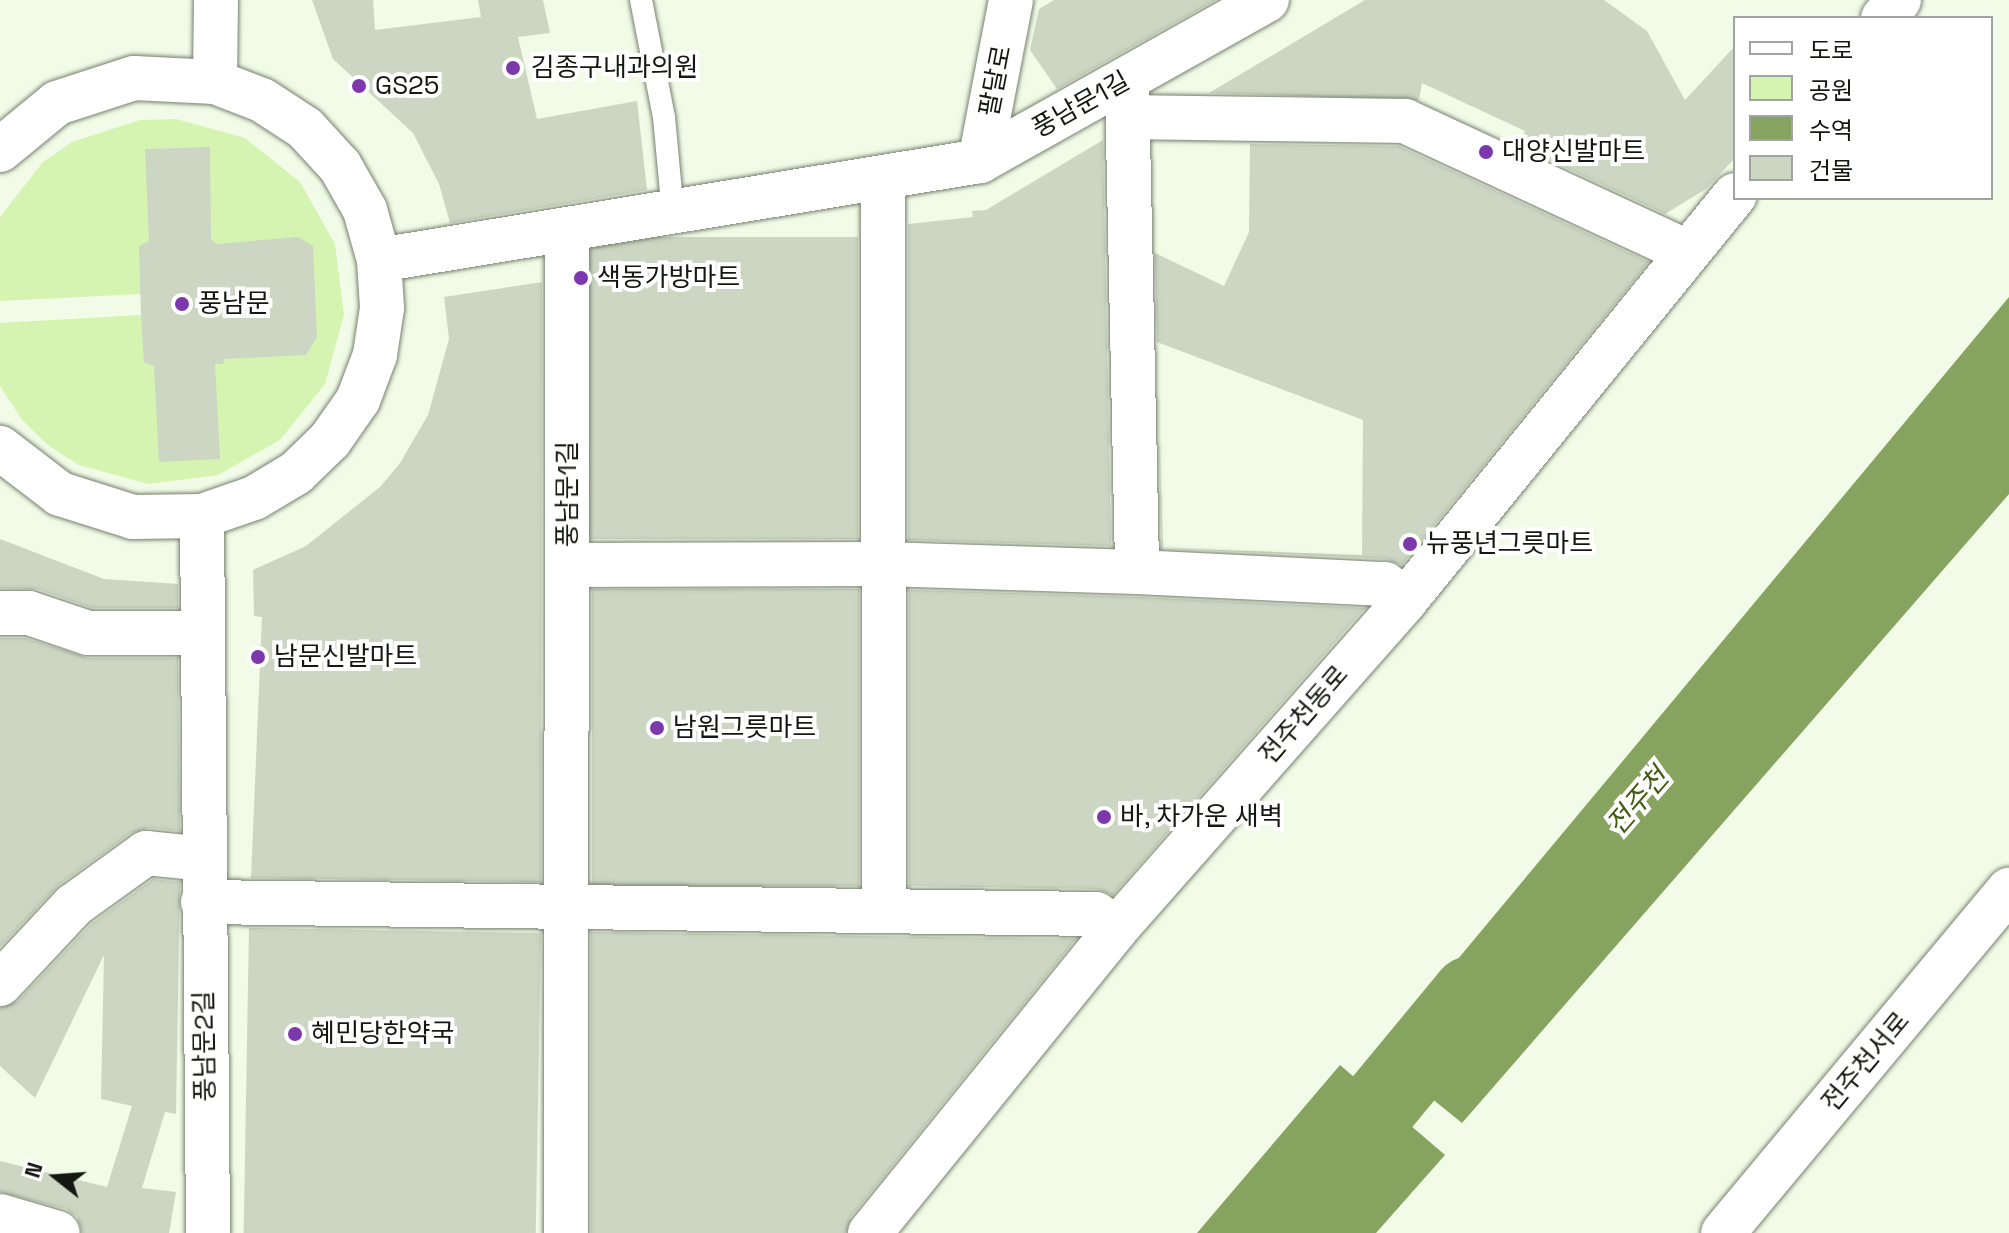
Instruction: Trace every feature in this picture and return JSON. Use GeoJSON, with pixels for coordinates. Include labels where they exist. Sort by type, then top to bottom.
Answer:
{"type":"FeatureCollection","features":[{"type":"Feature","properties":{"kind":"street"},"geometry":{"type":"LineString","coordinates":[[215,82],[216,0]]}},
{"type":"Feature","properties":{"kind":"street","name":"팔달로"},"geometry":{"type":"LineString","coordinates":[[980,161],[1011,0]]}},
{"type":"Feature","properties":{"kind":"street","name":"풍남문1길"},"geometry":{"type":"LineString","coordinates":[[379,260],[567,232],[980,161],[1127,98],[1267,0]]}},
{"type":"Feature","properties":{"kind":"street"},"geometry":{"type":"LineString","coordinates":[[1885,16],[1899,0]]}},
{"type":"Feature","properties":{"kind":"street"},"geometry":{"type":"LineString","coordinates":[[0,150],[57,103],[134,78],[215,82],[273,107],[305,128],[331,156],[365,210],[379,260],[382,308],[375,355],[358,400],[330,440],[296,473],[254,498],[202,516],[133,517],[60,494],[0,448]]}},
{"type":"Feature","properties":{"kind":"street"},"geometry":{"type":"LineString","coordinates":[[1137,572],[1127,98],[1405,121],[1687,252]]}},
{"type":"Feature","properties":{"kind":"street"},"geometry":{"type":"LineString","coordinates":[[883,178],[884,908]]}},
{"type":"Feature","properties":{"kind":"street","name":"전주천동로"},"geometry":{"type":"LineString","coordinates":[[870,1233],[1116,929],[1405,601],[1733,197]]}},
{"type":"Feature","properties":{"kind":"street","name":"풍남문1길"},"geometry":{"type":"LineString","coordinates":[[566,1233],[570,904],[567,232]]}},
{"type":"Feature","properties":{"kind":"street","name":"풍남문2길"},"geometry":{"type":"LineString","coordinates":[[202,516],[208,1233]]}},
{"type":"Feature","properties":{"kind":"street"},"geometry":{"type":"LineString","coordinates":[[568,565],[883,564],[1137,572],[1385,584],[1405,601]]}},
{"type":"Feature","properties":{"kind":"street"},"geometry":{"type":"LineString","coordinates":[[0,613],[29,613],[88,633],[202,633]]}},
{"type":"Feature","properties":{"kind":"street"},"geometry":{"type":"LineString","coordinates":[[0,984],[74,905],[146,853],[204,880],[570,904],[1096,914],[1116,929]]}},
{"type":"Feature","properties":{"kind":"street","name":"전주천서로"},"geometry":{"type":"LineString","coordinates":[[1723,1233],[2009,890]]}},
{"type":"Feature","properties":{"kind":"street"},"geometry":{"type":"LineString","coordinates":[[0,1216],[58,1233]]}},
{"type":"Feature","properties":{"kind":"lane"},"geometry":{"type":"LineString","coordinates":[[641,0],[664,117],[673,214]]}},
{"type":"Feature","properties":{"kind":"green space"},"geometry":{"type":"Polygon","coordinates":[[[176,119],[245,138],[300,182],[335,244],[344,315],[325,384],[280,440],[218,475],[148,484],[79,465],[49,446],[23,421],[0,386],[0,323],[141,315],[141,294],[0,301],[0,217],[43,162],[72,142],[140,120],[176,119]]]}},
{"type":"Feature","properties":{"kind":"water"},"geometry":{"type":"Polygon","coordinates":[[[2009,297],[2009,494],[1462,1123],[1378,1055],[2009,297]]]}},
{"type":"Feature","properties":{"kind":"water"},"geometry":{"type":"Polygon","coordinates":[[[1340,1065],[1445,1155],[1376,1233],[1197,1233],[1340,1065]]]}},
{"type":"Feature","properties":{"kind":"building"},"geometry":{"type":"Polygon","coordinates":[[[312,0],[373,0],[375,30],[481,17],[478,0],[543,0],[550,33],[518,37],[537,119],[637,101],[647,190],[450,223],[439,184],[413,133],[333,59],[312,0]]]}},
{"type":"Feature","properties":{"kind":"building"},"geometry":{"type":"Polygon","coordinates":[[[1054,0],[1216,0],[1057,89],[1030,50],[1039,9],[1054,0]]]}},
{"type":"Feature","properties":{"kind":"building"},"geometry":{"type":"Polygon","coordinates":[[[1365,0],[1604,0],[1647,31],[1685,100],[1733,48],[1733,160],[1706,189],[1665,214],[1519,146],[1525,131],[1422,83],[1419,100],[1209,93],[1365,0]]]}},
{"type":"Feature","properties":{"kind":"building"},"geometry":{"type":"Polygon","coordinates":[[[1103,140],[1111,546],[908,540],[908,224],[973,217],[972,211],[986,210],[1103,140]]]}},
{"type":"Feature","properties":{"kind":"building"},"geometry":{"type":"Polygon","coordinates":[[[1250,144],[1399,146],[1649,262],[1402,565],[1386,559],[1162,548],[1159,430],[1163,548],[1362,555],[1363,420],[1157,342],[1155,253],[1224,286],[1249,232],[1250,144]]]}},
{"type":"Feature","properties":{"kind":"building","name":"풍남문"},"geometry":{"type":"Polygon","coordinates":[[[210,147],[211,239],[217,244],[298,237],[313,246],[317,337],[306,355],[223,359],[224,364],[215,364],[220,459],[159,462],[154,366],[144,362],[141,315],[139,246],[149,241],[145,149],[210,147]]]}},
{"type":"Feature","properties":{"kind":"building"},"geometry":{"type":"Polygon","coordinates":[[[589,237],[858,237],[858,539],[589,539],[589,237]]]}},
{"type":"Feature","properties":{"kind":"building"},"geometry":{"type":"Polygon","coordinates":[[[542,282],[541,882],[251,878],[262,617],[254,616],[253,570],[306,546],[380,487],[400,463],[428,415],[449,339],[444,297],[542,282]]]}},
{"type":"Feature","properties":{"kind":"building"},"geometry":{"type":"Polygon","coordinates":[[[0,539],[104,579],[178,584],[178,608],[92,608],[37,589],[0,588],[0,539]]]}},
{"type":"Feature","properties":{"kind":"building"},"geometry":{"type":"Polygon","coordinates":[[[592,589],[859,589],[859,886],[592,886],[592,589]]]}},
{"type":"Feature","properties":{"kind":"building"},"geometry":{"type":"Polygon","coordinates":[[[909,590],[1365,608],[1113,895],[1096,889],[909,886],[909,590]]]}},
{"type":"Feature","properties":{"kind":"building"},"geometry":{"type":"Polygon","coordinates":[[[0,638],[25,638],[88,658],[178,658],[180,831],[149,828],[131,833],[59,885],[0,947],[0,638]]]}},
{"type":"Feature","properties":{"kind":"building"},"geometry":{"type":"Polygon","coordinates":[[[153,879],[180,882],[176,1114],[165,1112],[142,1188],[176,1192],[169,1233],[82,1233],[77,1216],[66,1209],[0,1192],[0,1161],[107,1187],[132,1106],[101,1099],[104,955],[35,1098],[0,1066],[0,1008],[18,1001],[91,924],[153,879]]]}},
{"type":"Feature","properties":{"kind":"building"},"geometry":{"type":"Polygon","coordinates":[[[249,928],[541,933],[536,1233],[244,1233],[249,928]]]}},
{"type":"Feature","properties":{"kind":"building"},"geometry":{"type":"Polygon","coordinates":[[[591,932],[1076,939],[851,1217],[846,1233],[591,1233],[591,932]]]}},
{"type":"Feature","properties":{"kind":"waterway","name":"전주천"},"geometry":{"type":"LineString","coordinates":[[1274,1233],[1471,995]]}},
{"type":"Feature","properties":{"kind":"place","name":"김종구내과의원"},"geometry":{"type":"Point","coordinates":[513,68]}},
{"type":"Feature","properties":{"kind":"place","name":"GS25"},"geometry":{"type":"Point","coordinates":[359,86]}},
{"type":"Feature","properties":{"kind":"place","name":"대양신발마트"},"geometry":{"type":"Point","coordinates":[1486,152]}},
{"type":"Feature","properties":{"kind":"place","name":"색동가방마트"},"geometry":{"type":"Point","coordinates":[581,278]}},
{"type":"Feature","properties":{"kind":"place","name":"풍남문"},"geometry":{"type":"Point","coordinates":[182,304]}},
{"type":"Feature","properties":{"kind":"place","name":"뉴풍년그릇마트"},"geometry":{"type":"Point","coordinates":[1410,544]}},
{"type":"Feature","properties":{"kind":"place","name":"남문신발마트"},"geometry":{"type":"Point","coordinates":[258,657]}},
{"type":"Feature","properties":{"kind":"place","name":"남원그릇마트"},"geometry":{"type":"Point","coordinates":[657,728]}},
{"type":"Feature","properties":{"kind":"place","name":"바, 차가운 새벽"},"geometry":{"type":"Point","coordinates":[1104,817]}},
{"type":"Feature","properties":{"kind":"place","name":"혜민당한약국"},"geometry":{"type":"Point","coordinates":[295,1034]}}]}
